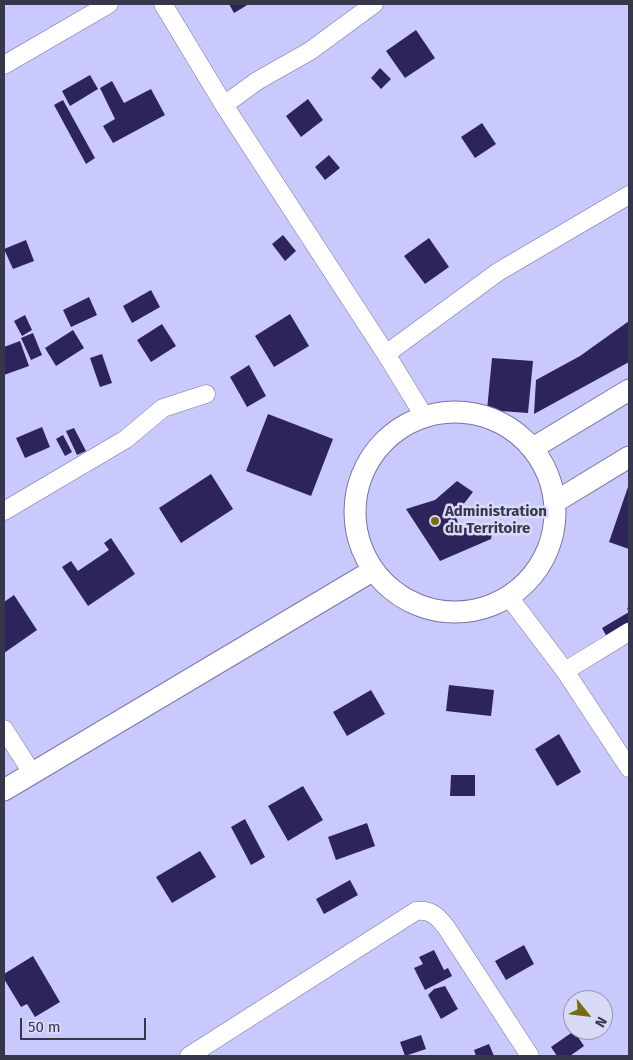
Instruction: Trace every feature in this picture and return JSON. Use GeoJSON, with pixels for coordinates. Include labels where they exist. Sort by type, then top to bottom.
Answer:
{"type":"FeatureCollection","features":[{"type":"Feature","properties":{"kind":"street"},"geometry":{"type":"LineString","coordinates":[[4,65],[109,4]]}},
{"type":"Feature","properties":{"kind":"street"},"geometry":{"type":"LineString","coordinates":[[163,4],[224,105],[386,354],[424,416]]}},
{"type":"Feature","properties":{"kind":"street"},"geometry":{"type":"LineString","coordinates":[[224,105],[257,81],[310,51],[374,4]]}},
{"type":"Feature","properties":{"kind":"street"},"geometry":{"type":"LineString","coordinates":[[386,354],[498,272],[629,195]]}},
{"type":"Feature","properties":{"kind":"street"},"geometry":{"type":"LineString","coordinates":[[533,448],[629,390]]}},
{"type":"Feature","properties":{"kind":"street"},"geometry":{"type":"LineString","coordinates":[[4,511],[126,439],[163,408],[206,394]]}},
{"type":"Feature","properties":{"kind":"street"},"geometry":{"type":"LineString","coordinates":[[454,411],[484,415],[510,428],[533,448],[548,474],[555,502],[554,529],[545,556],[530,579],[509,597],[481,610],[450,613],[420,608],[393,593],[372,571],[358,542],[354,511],[359,480],[374,453],[396,430],[424,416],[454,411]]}},
{"type":"Feature","properties":{"kind":"street"},"geometry":{"type":"LineString","coordinates":[[555,502],[629,457]]}},
{"type":"Feature","properties":{"kind":"street"},"geometry":{"type":"LineString","coordinates":[[4,790],[372,571]]}},
{"type":"Feature","properties":{"kind":"street"},"geometry":{"type":"LineString","coordinates":[[509,597],[565,671],[629,768]]}},
{"type":"Feature","properties":{"kind":"street"},"geometry":{"type":"LineString","coordinates":[[565,671],[629,632]]}},
{"type":"Feature","properties":{"kind":"street"},"geometry":{"type":"LineString","coordinates":[[4,729],[32,772]]}},
{"type":"Feature","properties":{"kind":"street"},"geometry":{"type":"LineString","coordinates":[[189,1056],[416,911],[425,910],[434,913],[446,927],[530,1056]]}},
{"type":"Feature","properties":{"kind":"building"},"geometry":{"type":"Polygon","coordinates":[[[229,4],[249,4],[234,13],[229,4]]]}},
{"type":"Feature","properties":{"kind":"building"},"geometry":{"type":"Polygon","coordinates":[[[416,30],[435,58],[405,78],[386,51],[416,30]]]}},
{"type":"Feature","properties":{"kind":"building"},"geometry":{"type":"Polygon","coordinates":[[[380,68],[391,79],[381,89],[371,78],[380,68]]]}},
{"type":"Feature","properties":{"kind":"building"},"geometry":{"type":"Polygon","coordinates":[[[90,75],[98,89],[70,106],[62,91],[90,75]]]}},
{"type":"Feature","properties":{"kind":"building"},"geometry":{"type":"Polygon","coordinates":[[[112,81],[124,103],[151,89],[165,115],[113,143],[103,126],[115,119],[100,88],[112,81]]]}},
{"type":"Feature","properties":{"kind":"building"},"geometry":{"type":"Polygon","coordinates":[[[308,99],[323,120],[301,137],[286,116],[308,99]]]}},
{"type":"Feature","properties":{"kind":"building"},"geometry":{"type":"Polygon","coordinates":[[[63,100],[95,158],[86,164],[54,105],[63,100]]]}},
{"type":"Feature","properties":{"kind":"building"},"geometry":{"type":"Polygon","coordinates":[[[482,123],[496,144],[475,158],[461,137],[482,123]]]}},
{"type":"Feature","properties":{"kind":"building"},"geometry":{"type":"Polygon","coordinates":[[[329,155],[340,168],[325,180],[315,167],[329,155]]]}},
{"type":"Feature","properties":{"kind":"building"},"geometry":{"type":"Polygon","coordinates":[[[283,235],[296,251],[285,261],[272,244],[283,235]]]}},
{"type":"Feature","properties":{"kind":"building"},"geometry":{"type":"Polygon","coordinates":[[[429,238],[449,267],[425,284],[404,256],[429,238]]]}},
{"type":"Feature","properties":{"kind":"building"},"geometry":{"type":"Polygon","coordinates":[[[26,240],[34,261],[13,269],[4,249],[26,240]]]}},
{"type":"Feature","properties":{"kind":"building"},"geometry":{"type":"Polygon","coordinates":[[[151,290],[160,307],[132,323],[123,306],[151,290]]]}},
{"type":"Feature","properties":{"kind":"building"},"geometry":{"type":"Polygon","coordinates":[[[89,297],[97,315],[71,327],[63,310],[89,297]]]}},
{"type":"Feature","properties":{"kind":"building"},"geometry":{"type":"Polygon","coordinates":[[[290,314],[309,346],[274,367],[255,336],[290,314]]]}},
{"type":"Feature","properties":{"kind":"building"},"geometry":{"type":"Polygon","coordinates":[[[25,315],[32,330],[22,336],[14,321],[25,315]]]}},
{"type":"Feature","properties":{"kind":"building"},"geometry":{"type":"Polygon","coordinates":[[[629,321],[629,362],[534,414],[536,380],[580,356],[629,321]]]}},
{"type":"Feature","properties":{"kind":"building"},"geometry":{"type":"Polygon","coordinates":[[[162,324],[176,346],[151,362],[137,340],[162,324]]]}},
{"type":"Feature","properties":{"kind":"building"},"geometry":{"type":"Polygon","coordinates":[[[73,330],[84,348],[56,366],[45,348],[73,330]]]}},
{"type":"Feature","properties":{"kind":"building"},"geometry":{"type":"Polygon","coordinates":[[[33,333],[42,355],[31,360],[21,338],[33,333]]]}},
{"type":"Feature","properties":{"kind":"building"},"geometry":{"type":"Polygon","coordinates":[[[20,341],[29,366],[4,375],[4,347],[20,341]]]}},
{"type":"Feature","properties":{"kind":"building"},"geometry":{"type":"Polygon","coordinates":[[[102,354],[112,383],[100,387],[90,358],[102,354]]]}},
{"type":"Feature","properties":{"kind":"building"},"geometry":{"type":"Polygon","coordinates":[[[492,358],[533,361],[528,413],[487,410],[492,358]]]}},
{"type":"Feature","properties":{"kind":"building"},"geometry":{"type":"Polygon","coordinates":[[[249,365],[266,396],[247,407],[230,377],[249,365]]]}},
{"type":"Feature","properties":{"kind":"building"},"geometry":{"type":"Polygon","coordinates":[[[268,414],[333,439],[311,496],[246,471],[268,414]]]}},
{"type":"Feature","properties":{"kind":"building"},"geometry":{"type":"Polygon","coordinates":[[[42,427],[50,447],[25,458],[16,438],[42,427]]]}},
{"type":"Feature","properties":{"kind":"building"},"geometry":{"type":"Polygon","coordinates":[[[74,428],[86,451],[77,455],[66,431],[74,428]]]}},
{"type":"Feature","properties":{"kind":"building"},"geometry":{"type":"Polygon","coordinates":[[[63,435],[72,452],[65,456],[56,439],[63,435]]]}},
{"type":"Feature","properties":{"kind":"building"},"geometry":{"type":"Polygon","coordinates":[[[211,474],[233,509],[181,543],[159,508],[211,474]]]}},
{"type":"Feature","properties":{"kind":"building","name":"Administration du Territoire"},"geometry":{"type":"Polygon","coordinates":[[[457,481],[473,492],[455,515],[460,528],[493,527],[491,539],[440,561],[406,509],[435,500],[457,481]]]}},
{"type":"Feature","properties":{"kind":"building"},"geometry":{"type":"Polygon","coordinates":[[[629,484],[629,549],[609,542],[629,484]]]}},
{"type":"Feature","properties":{"kind":"building"},"geometry":{"type":"Polygon","coordinates":[[[111,538],[135,574],[88,606],[62,567],[71,561],[78,571],[109,550],[104,543],[111,538]]]}},
{"type":"Feature","properties":{"kind":"building"},"geometry":{"type":"Polygon","coordinates":[[[14,595],[37,630],[4,653],[4,602],[14,595]]]}},
{"type":"Feature","properties":{"kind":"building"},"geometry":{"type":"Polygon","coordinates":[[[629,612],[629,626],[608,639],[602,628],[629,612]]]}},
{"type":"Feature","properties":{"kind":"building"},"geometry":{"type":"Polygon","coordinates":[[[449,685],[494,690],[491,716],[446,711],[449,685]]]}},
{"type":"Feature","properties":{"kind":"building"},"geometry":{"type":"Polygon","coordinates":[[[371,690],[385,714],[347,736],[333,712],[371,690]]]}},
{"type":"Feature","properties":{"kind":"building"},"geometry":{"type":"Polygon","coordinates":[[[559,734],[581,772],[557,786],[535,749],[559,734]]]}},
{"type":"Feature","properties":{"kind":"building"},"geometry":{"type":"Polygon","coordinates":[[[451,775],[475,775],[475,796],[450,796],[451,775]]]}},
{"type":"Feature","properties":{"kind":"building"},"geometry":{"type":"Polygon","coordinates":[[[303,786],[323,820],[288,841],[268,806],[303,786]]]}},
{"type":"Feature","properties":{"kind":"building"},"geometry":{"type":"Polygon","coordinates":[[[245,819],[265,857],[251,865],[231,827],[245,819]]]}},
{"type":"Feature","properties":{"kind":"building"},"geometry":{"type":"Polygon","coordinates":[[[367,823],[375,846],[336,860],[328,837],[367,823]]]}},
{"type":"Feature","properties":{"kind":"building"},"geometry":{"type":"Polygon","coordinates":[[[200,851],[216,877],[172,903],[156,877],[200,851]]]}},
{"type":"Feature","properties":{"kind":"building"},"geometry":{"type":"Polygon","coordinates":[[[350,880],[358,895],[324,914],[316,899],[350,880]]]}},
{"type":"Feature","properties":{"kind":"building"},"geometry":{"type":"Polygon","coordinates":[[[524,945],[534,964],[506,980],[495,961],[524,945]]]}},
{"type":"Feature","properties":{"kind":"building"},"geometry":{"type":"Polygon","coordinates":[[[434,950],[444,970],[448,968],[452,976],[425,990],[414,968],[423,964],[419,957],[434,950]]]}},
{"type":"Feature","properties":{"kind":"building"},"geometry":{"type":"Polygon","coordinates":[[[33,956],[60,1002],[35,1017],[27,1004],[21,1007],[4,979],[4,974],[33,956]]]}},
{"type":"Feature","properties":{"kind":"building"},"geometry":{"type":"Polygon","coordinates":[[[445,986],[458,1009],[441,1019],[428,995],[434,989],[445,986]]]}},
{"type":"Feature","properties":{"kind":"building"},"geometry":{"type":"Polygon","coordinates":[[[421,1035],[426,1049],[405,1056],[400,1042],[421,1035]]]}},
{"type":"Feature","properties":{"kind":"building"},"geometry":{"type":"Polygon","coordinates":[[[563,1039],[580,1040],[584,1046],[570,1056],[557,1056],[551,1047],[563,1039]]]}},
{"type":"Feature","properties":{"kind":"building"},"geometry":{"type":"Polygon","coordinates":[[[489,1044],[494,1056],[476,1056],[474,1050],[489,1044]]]}},
{"type":"Feature","properties":{"kind":"place","name":"Administration du Territoire"},"geometry":{"type":"Point","coordinates":[435,521]}}]}
